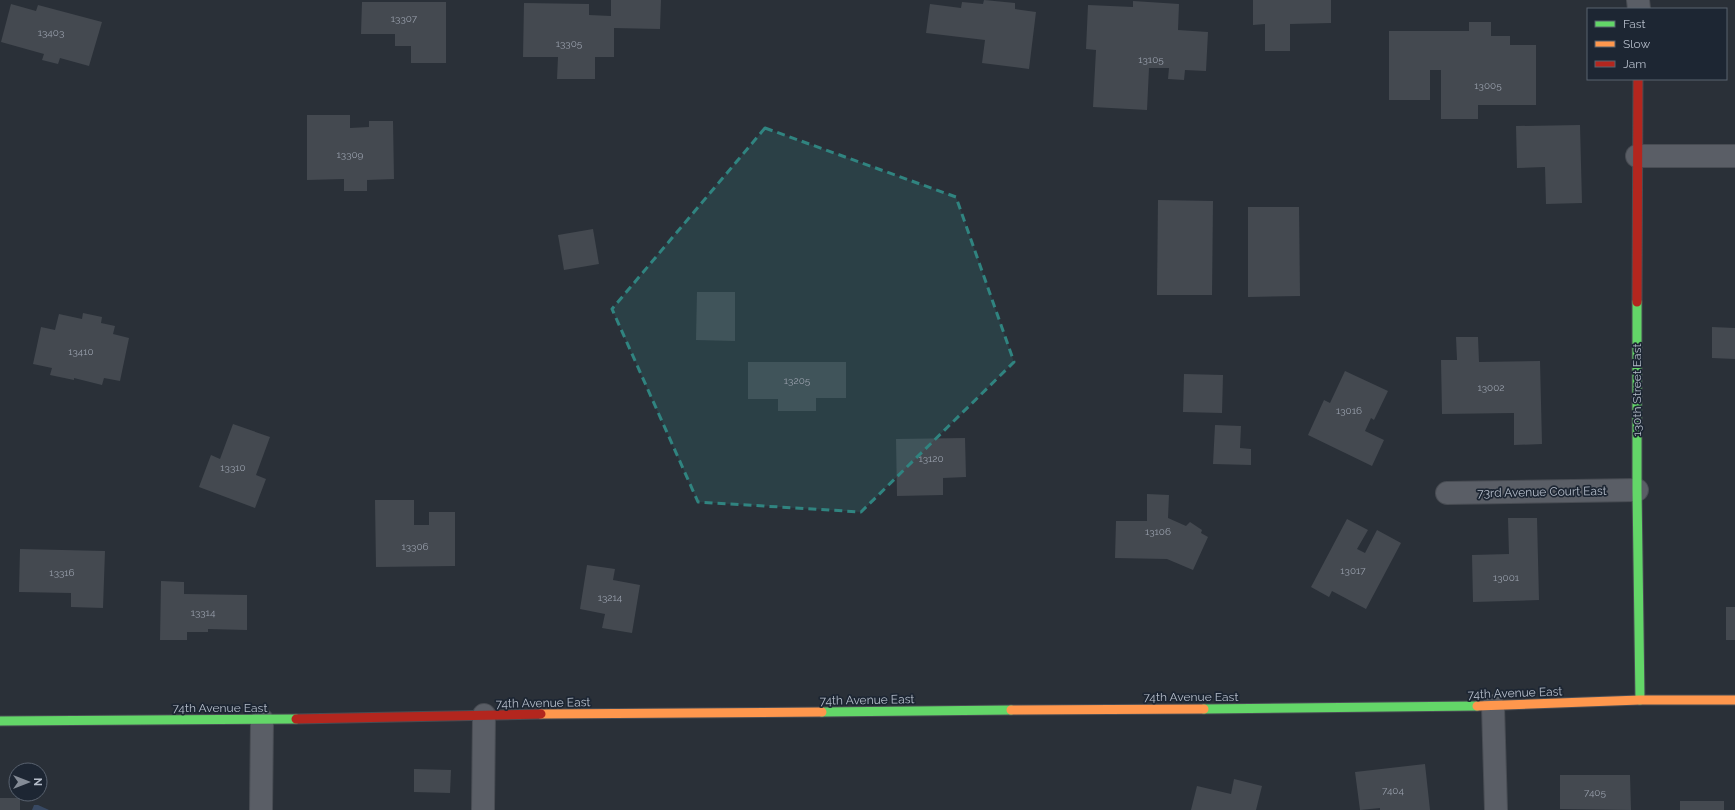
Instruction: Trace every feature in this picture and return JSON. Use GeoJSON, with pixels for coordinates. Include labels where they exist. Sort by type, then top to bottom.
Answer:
{"type":"FeatureCollection","features":[{"type":"Feature","properties":{"kind":"street","name":"130th Street East"},"geometry":{"type":"LineString","coordinates":[[1638,80],[1637,490],[1640,700]]}},
{"type":"Feature","properties":{"kind":"street"},"geometry":{"type":"LineString","coordinates":[[1637,156],[1735,156]]}},
{"type":"Feature","properties":{"kind":"street","name":"73rd Avenue Court East"},"geometry":{"type":"LineString","coordinates":[[1447,493],[1637,490]]}},
{"type":"Feature","properties":{"kind":"street","name":"74th Avenue East"},"geometry":{"type":"LineString","coordinates":[[0,721],[262,720],[484,715],[1494,706],[1640,700],[1735,700]]}},
{"type":"Feature","properties":{"kind":"street"},"geometry":{"type":"LineString","coordinates":[[1494,706],[1496,810]]}},
{"type":"Feature","properties":{"kind":"street"},"geometry":{"type":"LineString","coordinates":[[483,810],[484,715]]}},
{"type":"Feature","properties":{"kind":"street"},"geometry":{"type":"LineString","coordinates":[[261,810],[262,720]]}},
{"type":"Feature","properties":{"kind":"highlighted area"},"geometry":{"type":"Polygon","coordinates":[[[765,128],[956,197],[1014,362],[861,512],[698,502],[612,309],[765,128]]]}},
{"type":"Feature","properties":{"kind":"water"},"geometry":{"type":"Polygon","coordinates":[[[34,805],[38,805],[49,810],[32,810],[34,805]]]}},
{"type":"Feature","properties":{"kind":"building"},"geometry":{"type":"Polygon","coordinates":[[[611,0],[661,0],[660,29],[614,28],[614,57],[595,57],[595,79],[557,79],[558,57],[523,57],[524,3],[589,4],[589,15],[611,16],[611,0]]]}},
{"type":"Feature","properties":{"kind":"building"},"geometry":{"type":"Polygon","coordinates":[[[984,0],[1015,3],[1015,9],[1036,12],[1029,69],[982,63],[985,40],[926,33],[930,4],[961,8],[962,2],[983,4],[984,0]]]}},
{"type":"Feature","properties":{"kind":"building"},"geometry":{"type":"Polygon","coordinates":[[[1253,0],[1331,0],[1331,23],[1290,24],[1290,51],[1265,51],[1265,24],[1253,25],[1253,0]]]}},
{"type":"Feature","properties":{"kind":"building"},"geometry":{"type":"Polygon","coordinates":[[[1133,1],[1179,4],[1178,30],[1208,32],[1206,71],[1185,70],[1184,80],[1168,79],[1169,68],[1149,68],[1147,110],[1093,107],[1096,50],[1086,49],[1088,5],[1133,7],[1133,1]]]}},
{"type":"Feature","properties":{"kind":"building"},"geometry":{"type":"Polygon","coordinates":[[[362,2],[446,2],[446,63],[411,63],[411,46],[395,46],[395,34],[361,34],[362,2]]]}},
{"type":"Feature","properties":{"kind":"building"},"geometry":{"type":"Polygon","coordinates":[[[11,4],[36,11],[38,5],[102,22],[89,66],[60,58],[58,64],[42,60],[44,54],[1,42],[11,4]]]}},
{"type":"Feature","properties":{"kind":"building"},"geometry":{"type":"Polygon","coordinates":[[[1469,22],[1491,22],[1491,36],[1510,36],[1510,45],[1536,45],[1536,105],[1478,105],[1478,119],[1441,119],[1441,70],[1430,70],[1430,100],[1389,100],[1389,31],[1469,31],[1469,22]]]}},
{"type":"Feature","properties":{"kind":"building"},"geometry":{"type":"Polygon","coordinates":[[[307,115],[350,115],[350,128],[369,127],[369,121],[393,121],[394,179],[367,180],[367,191],[344,191],[344,179],[307,180],[307,115]]]}},
{"type":"Feature","properties":{"kind":"building"},"geometry":{"type":"Polygon","coordinates":[[[1580,125],[1582,203],[1546,204],[1545,167],[1517,168],[1516,126],[1580,125]]]}},
{"type":"Feature","properties":{"kind":"building"},"geometry":{"type":"Polygon","coordinates":[[[1158,200],[1213,201],[1212,295],[1157,295],[1158,200]]]}},
{"type":"Feature","properties":{"kind":"building"},"geometry":{"type":"Polygon","coordinates":[[[1248,207],[1299,207],[1300,296],[1248,297],[1248,207]]]}},
{"type":"Feature","properties":{"kind":"building"},"geometry":{"type":"Polygon","coordinates":[[[593,229],[599,264],[564,270],[558,235],[593,229]]]}},
{"type":"Feature","properties":{"kind":"building"},"geometry":{"type":"Polygon","coordinates":[[[697,292],[735,292],[735,341],[696,340],[697,292]]]}},
{"type":"Feature","properties":{"kind":"building"},"geometry":{"type":"Polygon","coordinates":[[[83,313],[102,317],[101,323],[115,326],[113,334],[129,338],[120,381],[104,378],[102,385],[74,378],[74,380],[50,375],[52,368],[33,364],[41,327],[55,330],[59,314],[82,319],[83,313]]]}},
{"type":"Feature","properties":{"kind":"building"},"geometry":{"type":"Polygon","coordinates":[[[1712,327],[1735,328],[1735,359],[1712,358],[1712,327]]]}},
{"type":"Feature","properties":{"kind":"building"},"geometry":{"type":"Polygon","coordinates":[[[1456,337],[1478,337],[1479,362],[1540,361],[1542,444],[1514,445],[1514,413],[1442,414],[1441,360],[1457,360],[1456,337]]]}},
{"type":"Feature","properties":{"kind":"building"},"geometry":{"type":"Polygon","coordinates":[[[748,362],[846,362],[846,398],[816,398],[816,411],[778,411],[778,399],[748,399],[748,362]]]}},
{"type":"Feature","properties":{"kind":"building"},"geometry":{"type":"Polygon","coordinates":[[[1345,371],[1388,391],[1374,420],[1371,418],[1365,431],[1384,440],[1372,466],[1308,435],[1324,400],[1330,403],[1345,371]]]}},
{"type":"Feature","properties":{"kind":"building"},"geometry":{"type":"Polygon","coordinates":[[[1184,374],[1223,375],[1222,413],[1183,412],[1184,374]]]}},
{"type":"Feature","properties":{"kind":"building"},"geometry":{"type":"Polygon","coordinates":[[[233,424],[270,437],[256,475],[266,479],[255,508],[199,487],[211,455],[220,459],[233,424]]]}},
{"type":"Feature","properties":{"kind":"building"},"geometry":{"type":"Polygon","coordinates":[[[1215,425],[1241,426],[1240,448],[1251,449],[1251,465],[1213,464],[1215,425]]]}},
{"type":"Feature","properties":{"kind":"building"},"geometry":{"type":"Polygon","coordinates":[[[965,438],[966,477],[943,478],[943,495],[897,496],[896,439],[965,438]]]}},
{"type":"Feature","properties":{"kind":"building"},"geometry":{"type":"Polygon","coordinates":[[[1147,494],[1169,495],[1168,518],[1186,526],[1190,522],[1202,530],[1201,533],[1208,537],[1193,570],[1167,559],[1115,558],[1116,521],[1147,521],[1147,494]]]}},
{"type":"Feature","properties":{"kind":"building"},"geometry":{"type":"Polygon","coordinates":[[[375,500],[414,500],[414,525],[429,525],[429,512],[455,512],[455,566],[376,567],[375,500]]]}},
{"type":"Feature","properties":{"kind":"building"},"geometry":{"type":"Polygon","coordinates":[[[1508,518],[1537,518],[1539,600],[1473,602],[1472,555],[1509,554],[1508,518]]]}},
{"type":"Feature","properties":{"kind":"building"},"geometry":{"type":"Polygon","coordinates":[[[1347,519],[1368,530],[1357,549],[1365,553],[1377,530],[1401,543],[1366,609],[1332,591],[1329,597],[1311,587],[1347,519]]]}},
{"type":"Feature","properties":{"kind":"building"},"geometry":{"type":"Polygon","coordinates":[[[20,549],[105,551],[103,608],[71,607],[71,593],[19,592],[20,549]]]}},
{"type":"Feature","properties":{"kind":"building"},"geometry":{"type":"Polygon","coordinates":[[[587,565],[615,569],[613,580],[640,585],[632,633],[602,628],[605,614],[580,609],[587,565]]]}},
{"type":"Feature","properties":{"kind":"building"},"geometry":{"type":"Polygon","coordinates":[[[161,581],[184,582],[184,594],[247,595],[247,630],[208,629],[208,632],[187,632],[187,640],[160,640],[161,581]]]}},
{"type":"Feature","properties":{"kind":"building"},"geometry":{"type":"Polygon","coordinates":[[[1726,607],[1735,607],[1735,640],[1726,640],[1726,607]]]}},
{"type":"Feature","properties":{"kind":"building"},"geometry":{"type":"Polygon","coordinates":[[[1425,764],[1430,810],[1380,810],[1380,808],[1360,810],[1355,772],[1425,764]]]}},
{"type":"Feature","properties":{"kind":"building"},"geometry":{"type":"Polygon","coordinates":[[[414,769],[451,770],[450,793],[414,792],[414,769]]]}},
{"type":"Feature","properties":{"kind":"building"},"geometry":{"type":"Polygon","coordinates":[[[1560,775],[1630,775],[1631,810],[1560,809],[1560,775]]]}},
{"type":"Feature","properties":{"kind":"building"},"geometry":{"type":"Polygon","coordinates":[[[1234,779],[1262,786],[1256,810],[1191,810],[1197,786],[1231,794],[1234,779]]]}},
{"type":"Feature","properties":{"kind":"building"},"geometry":{"type":"Polygon","coordinates":[[[0,798],[8,798],[8,802],[20,802],[20,810],[0,810],[0,798]]]}},
{"type":"Feature","properties":{"kind":"building"},"geometry":{"type":"Polygon","coordinates":[[[1680,801],[1724,801],[1724,810],[1680,810],[1680,801]]]}},
{"type":"Feature","properties":{"kind":"traffic: fast"},"geometry":{"type":"LineString","coordinates":[[1637,302],[1637,490],[1640,700]]}},
{"type":"Feature","properties":{"kind":"traffic: fast"},"geometry":{"type":"LineString","coordinates":[[1204,709],[1477,706]]}},
{"type":"Feature","properties":{"kind":"traffic: fast"},"geometry":{"type":"LineString","coordinates":[[822,712],[1011,710]]}},
{"type":"Feature","properties":{"kind":"traffic: fast"},"geometry":{"type":"LineString","coordinates":[[0,721],[296,719]]}},
{"type":"Feature","properties":{"kind":"traffic: slow"},"geometry":{"type":"LineString","coordinates":[[1477,706],[1640,700],[1735,700]]}},
{"type":"Feature","properties":{"kind":"traffic: slow"},"geometry":{"type":"LineString","coordinates":[[1011,710],[1204,709]]}},
{"type":"Feature","properties":{"kind":"traffic: slow"},"geometry":{"type":"LineString","coordinates":[[541,714],[822,712]]}},
{"type":"Feature","properties":{"kind":"traffic: jam"},"geometry":{"type":"LineString","coordinates":[[1637,302],[1638,80]]}},
{"type":"Feature","properties":{"kind":"traffic: jam"},"geometry":{"type":"LineString","coordinates":[[296,719],[541,714]]}}]}
